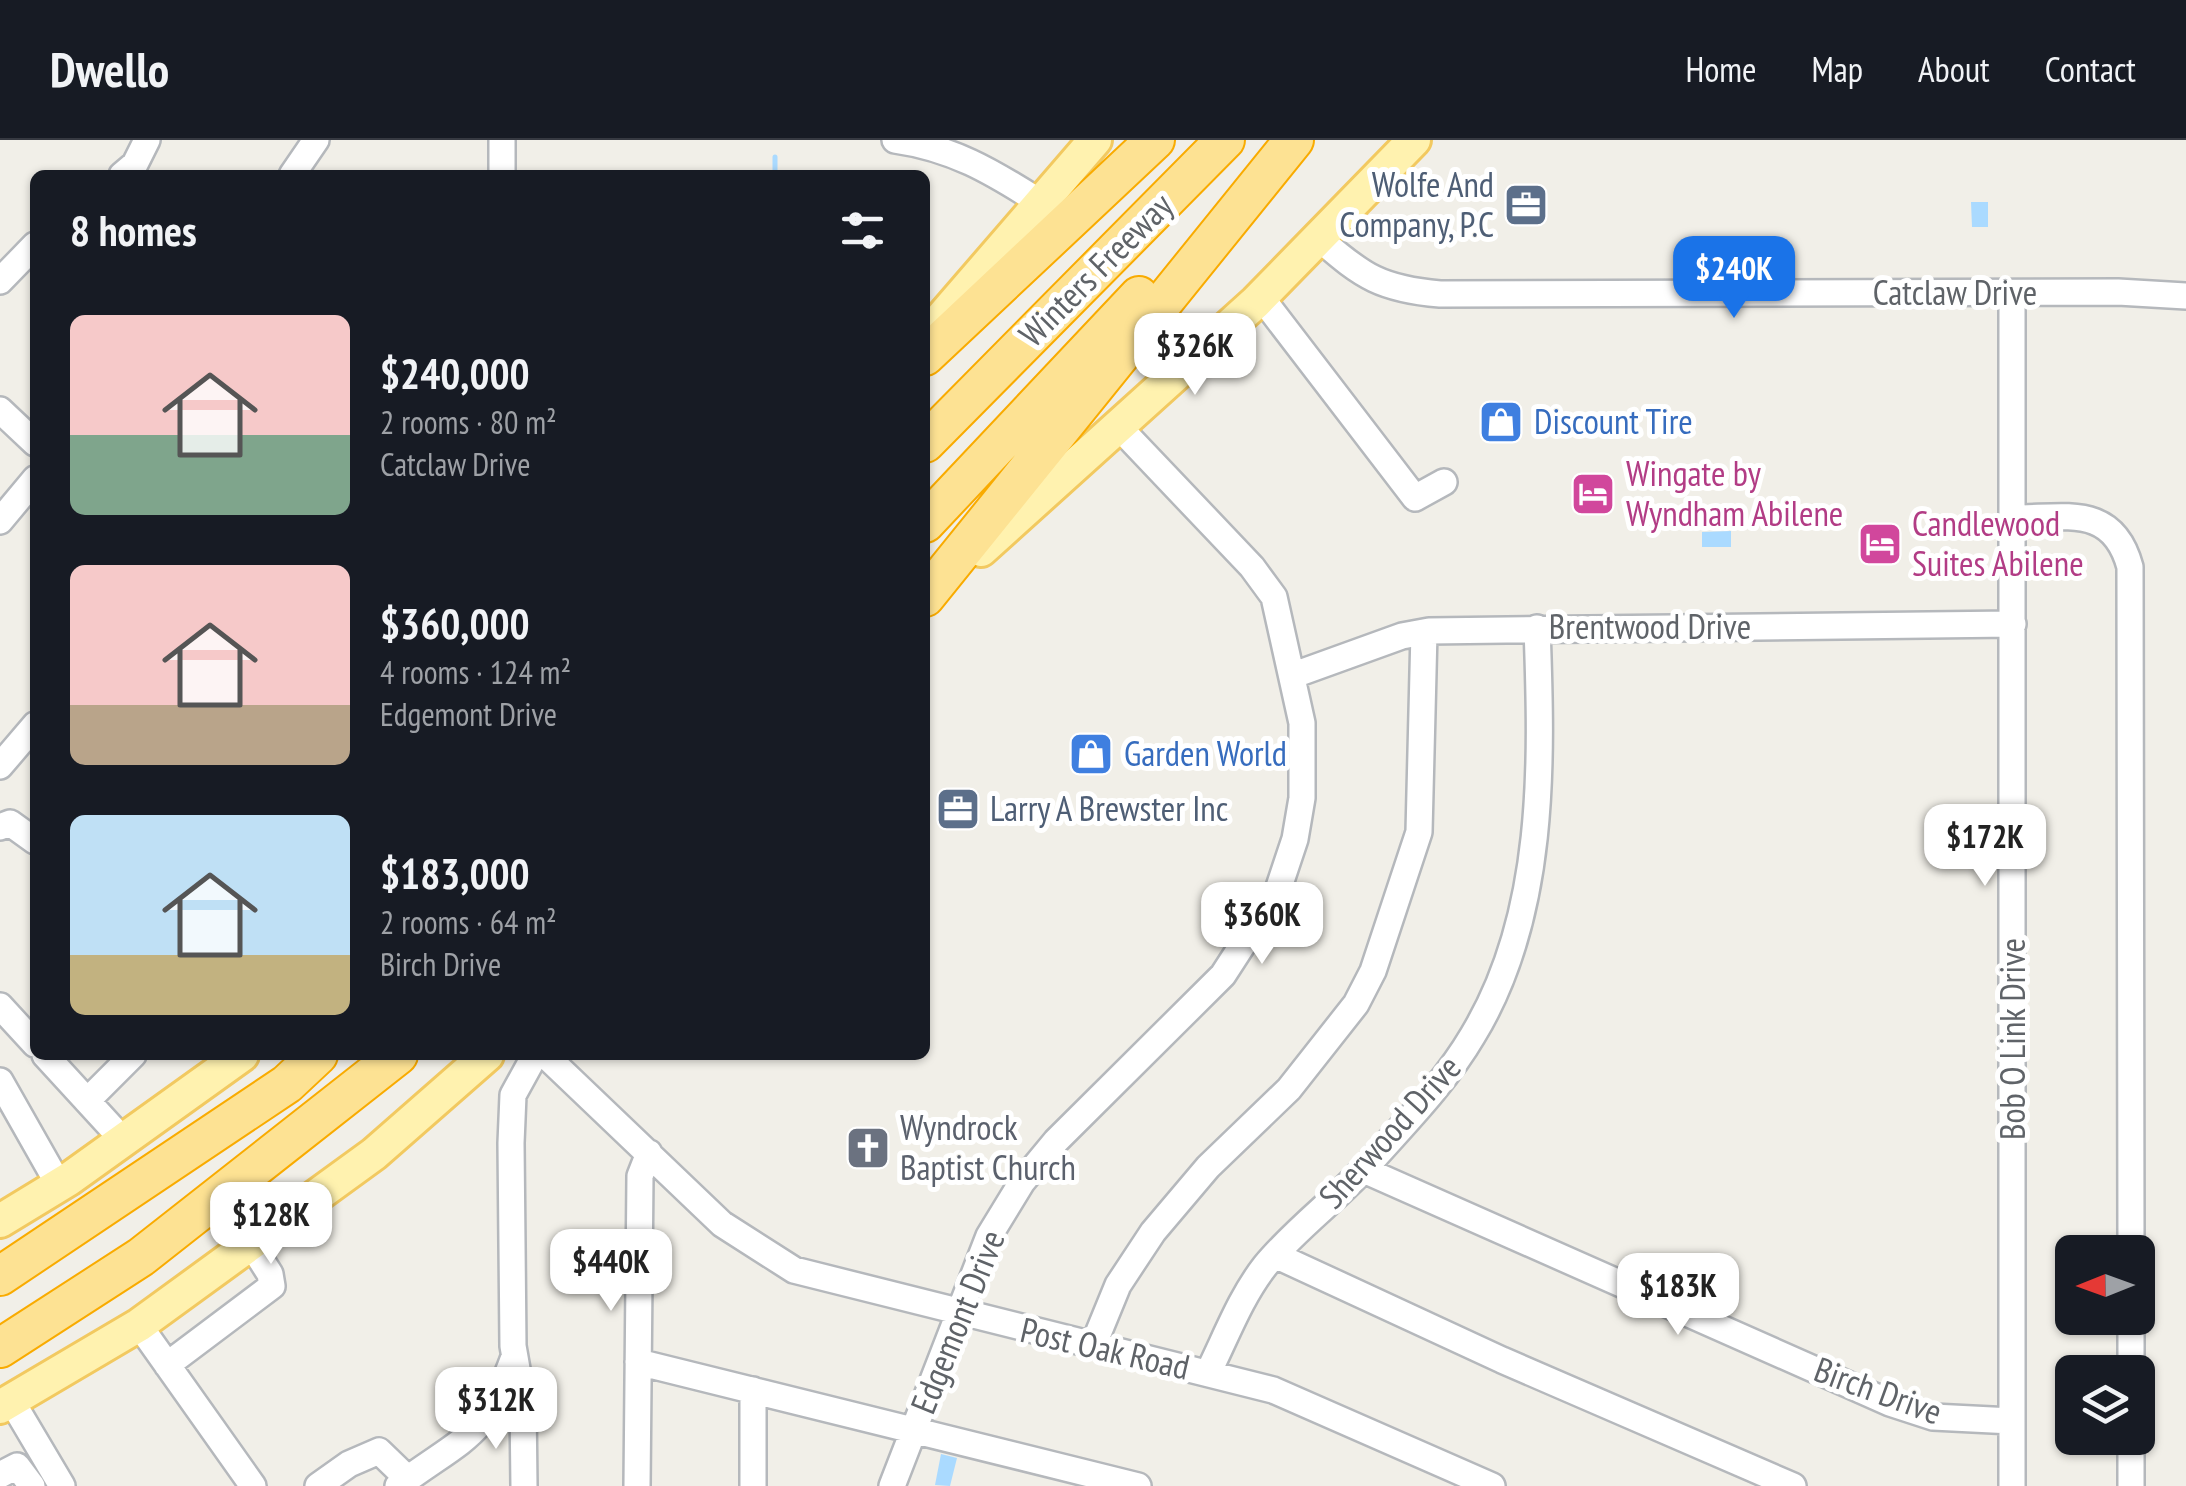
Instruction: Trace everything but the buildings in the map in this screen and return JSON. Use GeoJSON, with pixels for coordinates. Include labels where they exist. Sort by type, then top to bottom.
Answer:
{"type":"FeatureCollection","features":[{"type":"Feature","properties":{"kind":"highway"},"geometry":{"type":"LineString","coordinates":[[930,351],[1155,140]]}},
{"type":"Feature","properties":{"kind":"highway","name":"Winters Freeway"},"geometry":{"type":"LineString","coordinates":[[930,439],[1225,140]]}},
{"type":"Feature","properties":{"kind":"highway","name":"Winters Freeway"},"geometry":{"type":"LineString","coordinates":[[930,518],[1284,140]]}},
{"type":"Feature","properties":{"kind":"highway"},"geometry":{"type":"LineString","coordinates":[[930,591],[1056,440],[1176,281],[1294,140]]}},
{"type":"Feature","properties":{"kind":"highway"},"geometry":{"type":"LineString","coordinates":[[0,1276],[288,1084],[313,1060]]}},
{"type":"Feature","properties":{"kind":"highway"},"geometry":{"type":"LineString","coordinates":[[0,1348],[141,1257],[392,1060]]}},
{"type":"Feature","properties":{"kind":"main road"},"geometry":{"type":"LineString","coordinates":[[930,332],[1095,140]]}},
{"type":"Feature","properties":{"kind":"main road"},"geometry":{"type":"LineString","coordinates":[[930,601],[1009,522],[1262,297],[1414,140]]}},
{"type":"Feature","properties":{"kind":"main road"},"geometry":{"type":"LineString","coordinates":[[0,1222],[59,1186],[232,1060]]}},
{"type":"Feature","properties":{"kind":"main road"},"geometry":{"type":"LineString","coordinates":[[6,1404],[139,1325],[374,1154],[480,1060]]}},
{"type":"Feature","properties":{"kind":"street"},"geometry":{"type":"LineString","coordinates":[[128,170],[148,140]]}},
{"type":"Feature","properties":{"kind":"street"},"geometry":{"type":"LineString","coordinates":[[295,170],[316,140]]}},
{"type":"Feature","properties":{"kind":"street"},"geometry":{"type":"LineString","coordinates":[[895,140],[981,151],[1038,202]]}},
{"type":"Feature","properties":{"kind":"street","name":"Catclaw Drive"},"geometry":{"type":"LineString","coordinates":[[1320,239],[1360,275],[1397,290],[1440,294],[2186,296]]}},
{"type":"Feature","properties":{"kind":"street"},"geometry":{"type":"LineString","coordinates":[[0,280],[18,248]]}},
{"type":"Feature","properties":{"kind":"street","name":"Bob O Link Drive"},"geometry":{"type":"LineString","coordinates":[[2012,293],[2012,1486]]}},
{"type":"Feature","properties":{"kind":"street"},"geometry":{"type":"LineString","coordinates":[[1262,297],[1415,498],[1444,482]]}},
{"type":"Feature","properties":{"kind":"street"},"geometry":{"type":"LineString","coordinates":[[0,410],[30,438]]}},
{"type":"Feature","properties":{"kind":"street","name":"Edgemont Drive"},"geometry":{"type":"LineString","coordinates":[[892,1486],[990,1236],[1022,1182],[1056,1142],[1222,974],[1278,890],[1295,839],[1302,798],[1302,723],[1274,597],[1252,567],[1117,426]]}},
{"type":"Feature","properties":{"kind":"street"},"geometry":{"type":"LineString","coordinates":[[0,521],[30,485]]}},
{"type":"Feature","properties":{"kind":"street"},"geometry":{"type":"LineString","coordinates":[[2013,518],[2098,519],[2123,540],[2130,567],[2131,1235]]}},
{"type":"Feature","properties":{"kind":"street","name":"Brentwood Drive"},"geometry":{"type":"LineString","coordinates":[[1294,675],[1424,632],[2013,624]]}},
{"type":"Feature","properties":{"kind":"street","name":"Sherwood Drive"},"geometry":{"type":"LineString","coordinates":[[1208,1373],[1247,1291],[1276,1256],[1364,1170],[1448,1074],[1475,1033],[1515,930],[1538,816],[1537,628]]}},
{"type":"Feature","properties":{"kind":"street"},"geometry":{"type":"LineString","coordinates":[[1093,1346],[1118,1285],[1153,1232],[1208,1167],[1289,1088],[1356,1004],[1372,971],[1419,832],[1424,632]]}},
{"type":"Feature","properties":{"kind":"street"},"geometry":{"type":"LineString","coordinates":[[0,766],[30,730]]}},
{"type":"Feature","properties":{"kind":"street"},"geometry":{"type":"LineString","coordinates":[[0,827],[10,824],[30,838]]}},
{"type":"Feature","properties":{"kind":"street"},"geometry":{"type":"LineString","coordinates":[[0,1006],[30,1037]]}},
{"type":"Feature","properties":{"kind":"street"},"geometry":{"type":"LineString","coordinates":[[52,1060],[123,1140]]}},
{"type":"Feature","properties":{"kind":"street"},"geometry":{"type":"LineString","coordinates":[[87,1101],[128,1060]]}},
{"type":"Feature","properties":{"kind":"street"},"geometry":{"type":"LineString","coordinates":[[524,1486],[523,1403],[514,1350],[513,1095],[532,1060]]}},
{"type":"Feature","properties":{"kind":"street","name":"Post Oak Road"},"geometry":{"type":"LineString","coordinates":[[551,1060],[722,1224],[794,1270],[1273,1390],[1492,1486]]}},
{"type":"Feature","properties":{"kind":"street"},"geometry":{"type":"LineString","coordinates":[[0,1081],[10,1124],[59,1186]]}},
{"type":"Feature","properties":{"kind":"street"},"geometry":{"type":"LineString","coordinates":[[637,1486],[640,1176],[649,1153]]}},
{"type":"Feature","properties":{"kind":"street","name":"Birch Drive"},"geometry":{"type":"LineString","coordinates":[[1364,1170],[1890,1402],[1933,1417],[2012,1422]]}},
{"type":"Feature","properties":{"kind":"street"},"geometry":{"type":"LineString","coordinates":[[167,1365],[272,1286],[270,1274],[250,1244]]}},
{"type":"Feature","properties":{"kind":"street"},"geometry":{"type":"LineString","coordinates":[[1276,1256],[1502,1360],[1793,1486]]}},
{"type":"Feature","properties":{"kind":"street"},"geometry":{"type":"LineString","coordinates":[[139,1325],[253,1486]]}},
{"type":"Feature","properties":{"kind":"street"},"geometry":{"type":"LineString","coordinates":[[318,1486],[349,1464],[379,1451],[403,1482],[476,1434],[497,1404],[514,1350]]}},
{"type":"Feature","properties":{"kind":"street"},"geometry":{"type":"LineString","coordinates":[[638,1362],[1138,1486]]}},
{"type":"Feature","properties":{"kind":"street"},"geometry":{"type":"LineString","coordinates":[[753,1390],[753,1486]]}},
{"type":"Feature","properties":{"kind":"street"},"geometry":{"type":"LineString","coordinates":[[6,1404],[47,1483]]}},
{"type":"Feature","properties":{"kind":"street"},"geometry":{"type":"LineString","coordinates":[[2131,1455],[2131,1486]]}},
{"type":"Feature","properties":{"kind":"street"},"geometry":{"type":"LineString","coordinates":[[0,1475],[17,1466],[47,1483]]}},
{"type":"Feature","properties":{"kind":"water"},"geometry":{"type":"Polygon","coordinates":[[[1971,202],[1988,202],[1988,227],[1972,227],[1971,202]]]}},
{"type":"Feature","properties":{"kind":"water"},"geometry":{"type":"Polygon","coordinates":[[[1731,531],[1731,547],[1702,547],[1702,532],[1731,531]]]}},
{"type":"Feature","properties":{"kind":"water"},"geometry":{"type":"Polygon","coordinates":[[[941,1454],[957,1458],[950,1486],[935,1485],[941,1454]]]}},
{"type":"Feature","properties":{"kind":"waterway"},"geometry":{"type":"LineString","coordinates":[[775,157],[775,170]]}},
{"type":"Feature","properties":{"kind":"place","name":"Wolfe And Company, P.C"},"geometry":{"type":"Point","coordinates":[1526,205]}},
{"type":"Feature","properties":{"kind":"place","name":"Discount Tire"},"geometry":{"type":"Point","coordinates":[1501,422]}},
{"type":"Feature","properties":{"kind":"place","name":"Wingate by Wyndham Abilene"},"geometry":{"type":"Point","coordinates":[1593,494]}},
{"type":"Feature","properties":{"kind":"place","name":"Candlewood Suites Abilene"},"geometry":{"type":"Point","coordinates":[1880,544]}},
{"type":"Feature","properties":{"kind":"place","name":"Garden World"},"geometry":{"type":"Point","coordinates":[1091,754]}},
{"type":"Feature","properties":{"kind":"place","name":"Larry A Brewster Inc"},"geometry":{"type":"Point","coordinates":[958,809]}},
{"type":"Feature","properties":{"kind":"place","name":"Wyndrock Baptist Church"},"geometry":{"type":"Point","coordinates":[868,1148]}}]}
